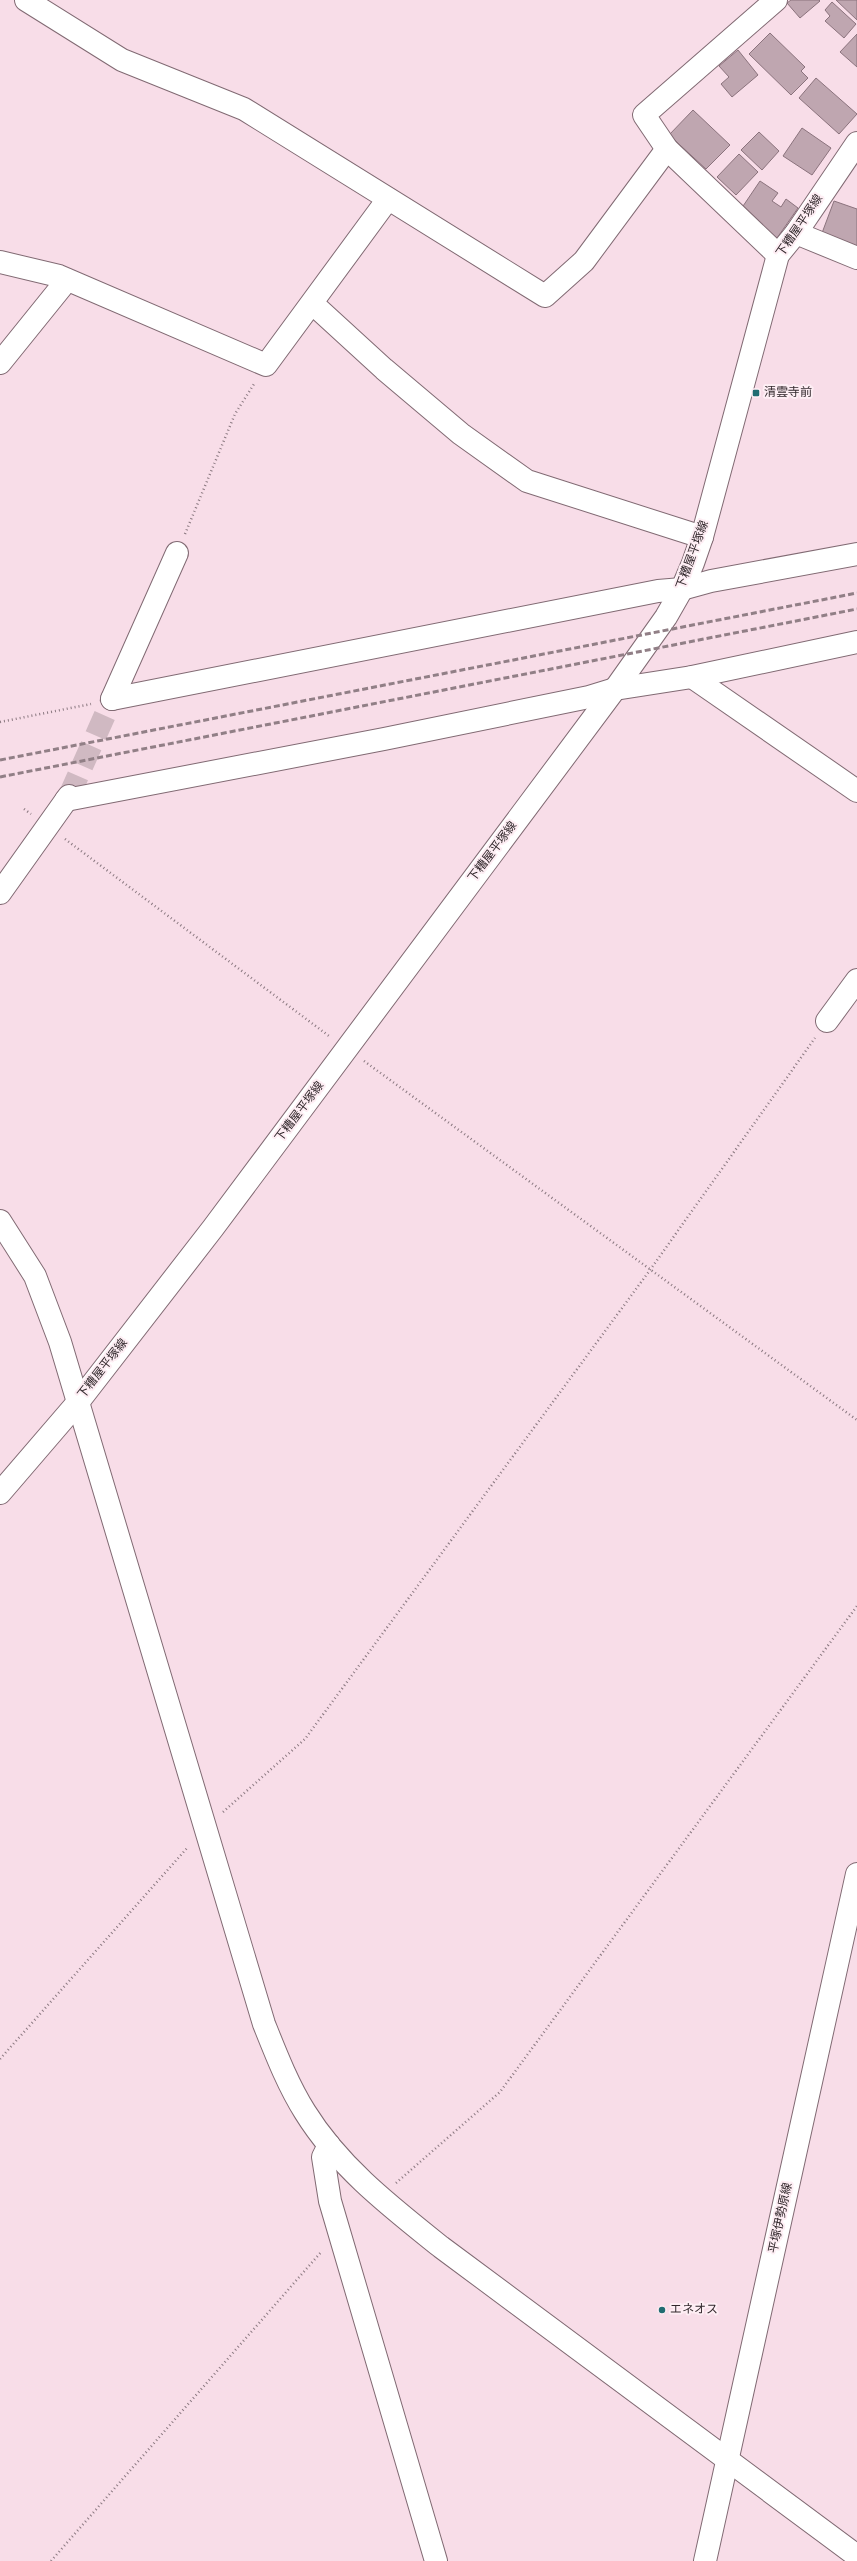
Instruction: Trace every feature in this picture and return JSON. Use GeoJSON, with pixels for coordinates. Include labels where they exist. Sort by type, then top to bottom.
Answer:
{"type":"FeatureCollection","features":[{"type":"Feature","properties":{"kind":"street"},"geometry":{"type":"LineString","coordinates":[[26,0],[122,60],[244,109],[545,296],[584,261],[667,149]]}},
{"type":"Feature","properties":{"kind":"street"},"geometry":{"type":"LineString","coordinates":[[776,0],[644,115],[667,149],[778,255]]}},
{"type":"Feature","properties":{"kind":"street","name":"下糟屋平塚線"},"geometry":{"type":"LineString","coordinates":[[0,1492],[79,1401],[213,1228],[615,689],[666,616],[682,589],[702,537],[778,255],[849,166],[857,144]]}},
{"type":"Feature","properties":{"kind":"street"},"geometry":{"type":"LineString","coordinates":[[0,262],[68,280],[266,365],[313,304],[388,199]]}},
{"type":"Feature","properties":{"kind":"street"},"geometry":{"type":"LineString","coordinates":[[796,232],[857,258]]}},
{"type":"Feature","properties":{"kind":"street"},"geometry":{"type":"LineString","coordinates":[[0,363],[68,280]]}},
{"type":"Feature","properties":{"kind":"street"},"geometry":{"type":"LineString","coordinates":[[313,304],[384,369],[461,434],[527,481],[702,537]]}},
{"type":"Feature","properties":{"kind":"street"},"geometry":{"type":"LineString","coordinates":[[112,700],[177,553]]}},
{"type":"Feature","properties":{"kind":"street"},"geometry":{"type":"LineString","coordinates":[[112,700],[650,593],[682,589],[710,581],[857,554]]}},
{"type":"Feature","properties":{"kind":"street"},"geometry":{"type":"LineString","coordinates":[[0,893],[67,798],[384,739],[589,696],[615,689],[692,677],[857,642]]}},
{"type":"Feature","properties":{"kind":"street"},"geometry":{"type":"LineString","coordinates":[[692,677],[857,791]]}},
{"type":"Feature","properties":{"kind":"street"},"geometry":{"type":"LineString","coordinates":[[827,1021],[857,980]]}},
{"type":"Feature","properties":{"kind":"street"},"geometry":{"type":"LineString","coordinates":[[0,1221],[35,1276],[60,1342],[207,1827],[264,2024],[286,2078],[305,2112],[329,2145],[379,2198],[441,2247],[727,2462],[857,2556]]}},
{"type":"Feature","properties":{"kind":"street","name":"平塚伊勢原線"},"geometry":{"type":"LineString","coordinates":[[705,2561],[857,1874]]}},
{"type":"Feature","properties":{"kind":"street"},"geometry":{"type":"LineString","coordinates":[[329,2145],[323,2157],[330,2201],[436,2561]]}},
{"type":"Feature","properties":{"kind":"path"},"geometry":{"type":"LineString","coordinates":[[177,553],[235,414],[266,365]]}},
{"type":"Feature","properties":{"kind":"path"},"geometry":{"type":"LineString","coordinates":[[0,722],[112,700]]}},
{"type":"Feature","properties":{"kind":"path"},"geometry":{"type":"LineString","coordinates":[[24,809],[347,1049],[857,1420]]}},
{"type":"Feature","properties":{"kind":"path"},"geometry":{"type":"LineString","coordinates":[[0,2059],[207,1827],[305,1739],[650,1270],[827,1021]]}},
{"type":"Feature","properties":{"kind":"path"},"geometry":{"type":"LineString","coordinates":[[379,2198],[500,2092],[857,1606]]}},
{"type":"Feature","properties":{"kind":"path"},"geometry":{"type":"LineString","coordinates":[[51,2561],[339,2233]]}},
{"type":"Feature","properties":{"kind":"building"},"geometry":{"type":"Polygon","coordinates":[[[791,0],[820,1],[800,18],[787,3],[791,0]]]}},
{"type":"Feature","properties":{"kind":"building"},"geometry":{"type":"Polygon","coordinates":[[[836,0],[857,0],[857,20],[836,0]]]}},
{"type":"Feature","properties":{"kind":"building"},"geometry":{"type":"Polygon","coordinates":[[[832,2],[856,24],[844,38],[825,21],[830,16],[825,10],[832,2]]]}},
{"type":"Feature","properties":{"kind":"building"},"geometry":{"type":"Polygon","coordinates":[[[770,33],[805,67],[801,71],[808,78],[791,95],[749,54],[770,33]]]}},
{"type":"Feature","properties":{"kind":"building"},"geometry":{"type":"Polygon","coordinates":[[[857,34],[857,67],[840,52],[857,34]]]}},
{"type":"Feature","properties":{"kind":"building"},"geometry":{"type":"Polygon","coordinates":[[[738,50],[758,75],[732,97],[721,84],[729,77],[719,66],[738,50]]]}},
{"type":"Feature","properties":{"kind":"building"},"geometry":{"type":"Polygon","coordinates":[[[816,78],[857,114],[839,134],[799,98],[816,78]]]}},
{"type":"Feature","properties":{"kind":"building"},"geometry":{"type":"Polygon","coordinates":[[[693,110],[730,145],[706,169],[669,135],[693,110]]]}},
{"type":"Feature","properties":{"kind":"building"},"geometry":{"type":"Polygon","coordinates":[[[802,128],[831,148],[812,175],[783,156],[802,128]]]}},
{"type":"Feature","properties":{"kind":"building"},"geometry":{"type":"Polygon","coordinates":[[[759,132],[779,151],[762,170],[741,150],[759,132]]]}},
{"type":"Feature","properties":{"kind":"building"},"geometry":{"type":"Polygon","coordinates":[[[739,154],[758,172],[736,195],[717,177],[739,154]]]}},
{"type":"Feature","properties":{"kind":"building"},"geometry":{"type":"Polygon","coordinates":[[[760,181],[778,193],[772,201],[781,207],[786,199],[798,208],[777,238],[739,212],[760,181]]]}},
{"type":"Feature","properties":{"kind":"building"},"geometry":{"type":"Polygon","coordinates":[[[834,201],[857,209],[857,246],[822,233],[834,201]]]}},
{"type":"Feature","properties":{"kind":"tunnel"},"geometry":{"type":"LineString","coordinates":[[69,796],[112,699]]}},
{"type":"Feature","properties":{"kind":"railway"},"geometry":{"type":"LineString","coordinates":[[0,760],[857,593]]}},
{"type":"Feature","properties":{"kind":"railway"},"geometry":{"type":"LineString","coordinates":[[0,777],[857,609]]}},
{"type":"Feature","properties":{"kind":"place","name":"清雲寺前"},"geometry":{"type":"Point","coordinates":[756,393]}},
{"type":"Feature","properties":{"kind":"place","name":"エネオス"},"geometry":{"type":"Point","coordinates":[662,2310]}}]}
